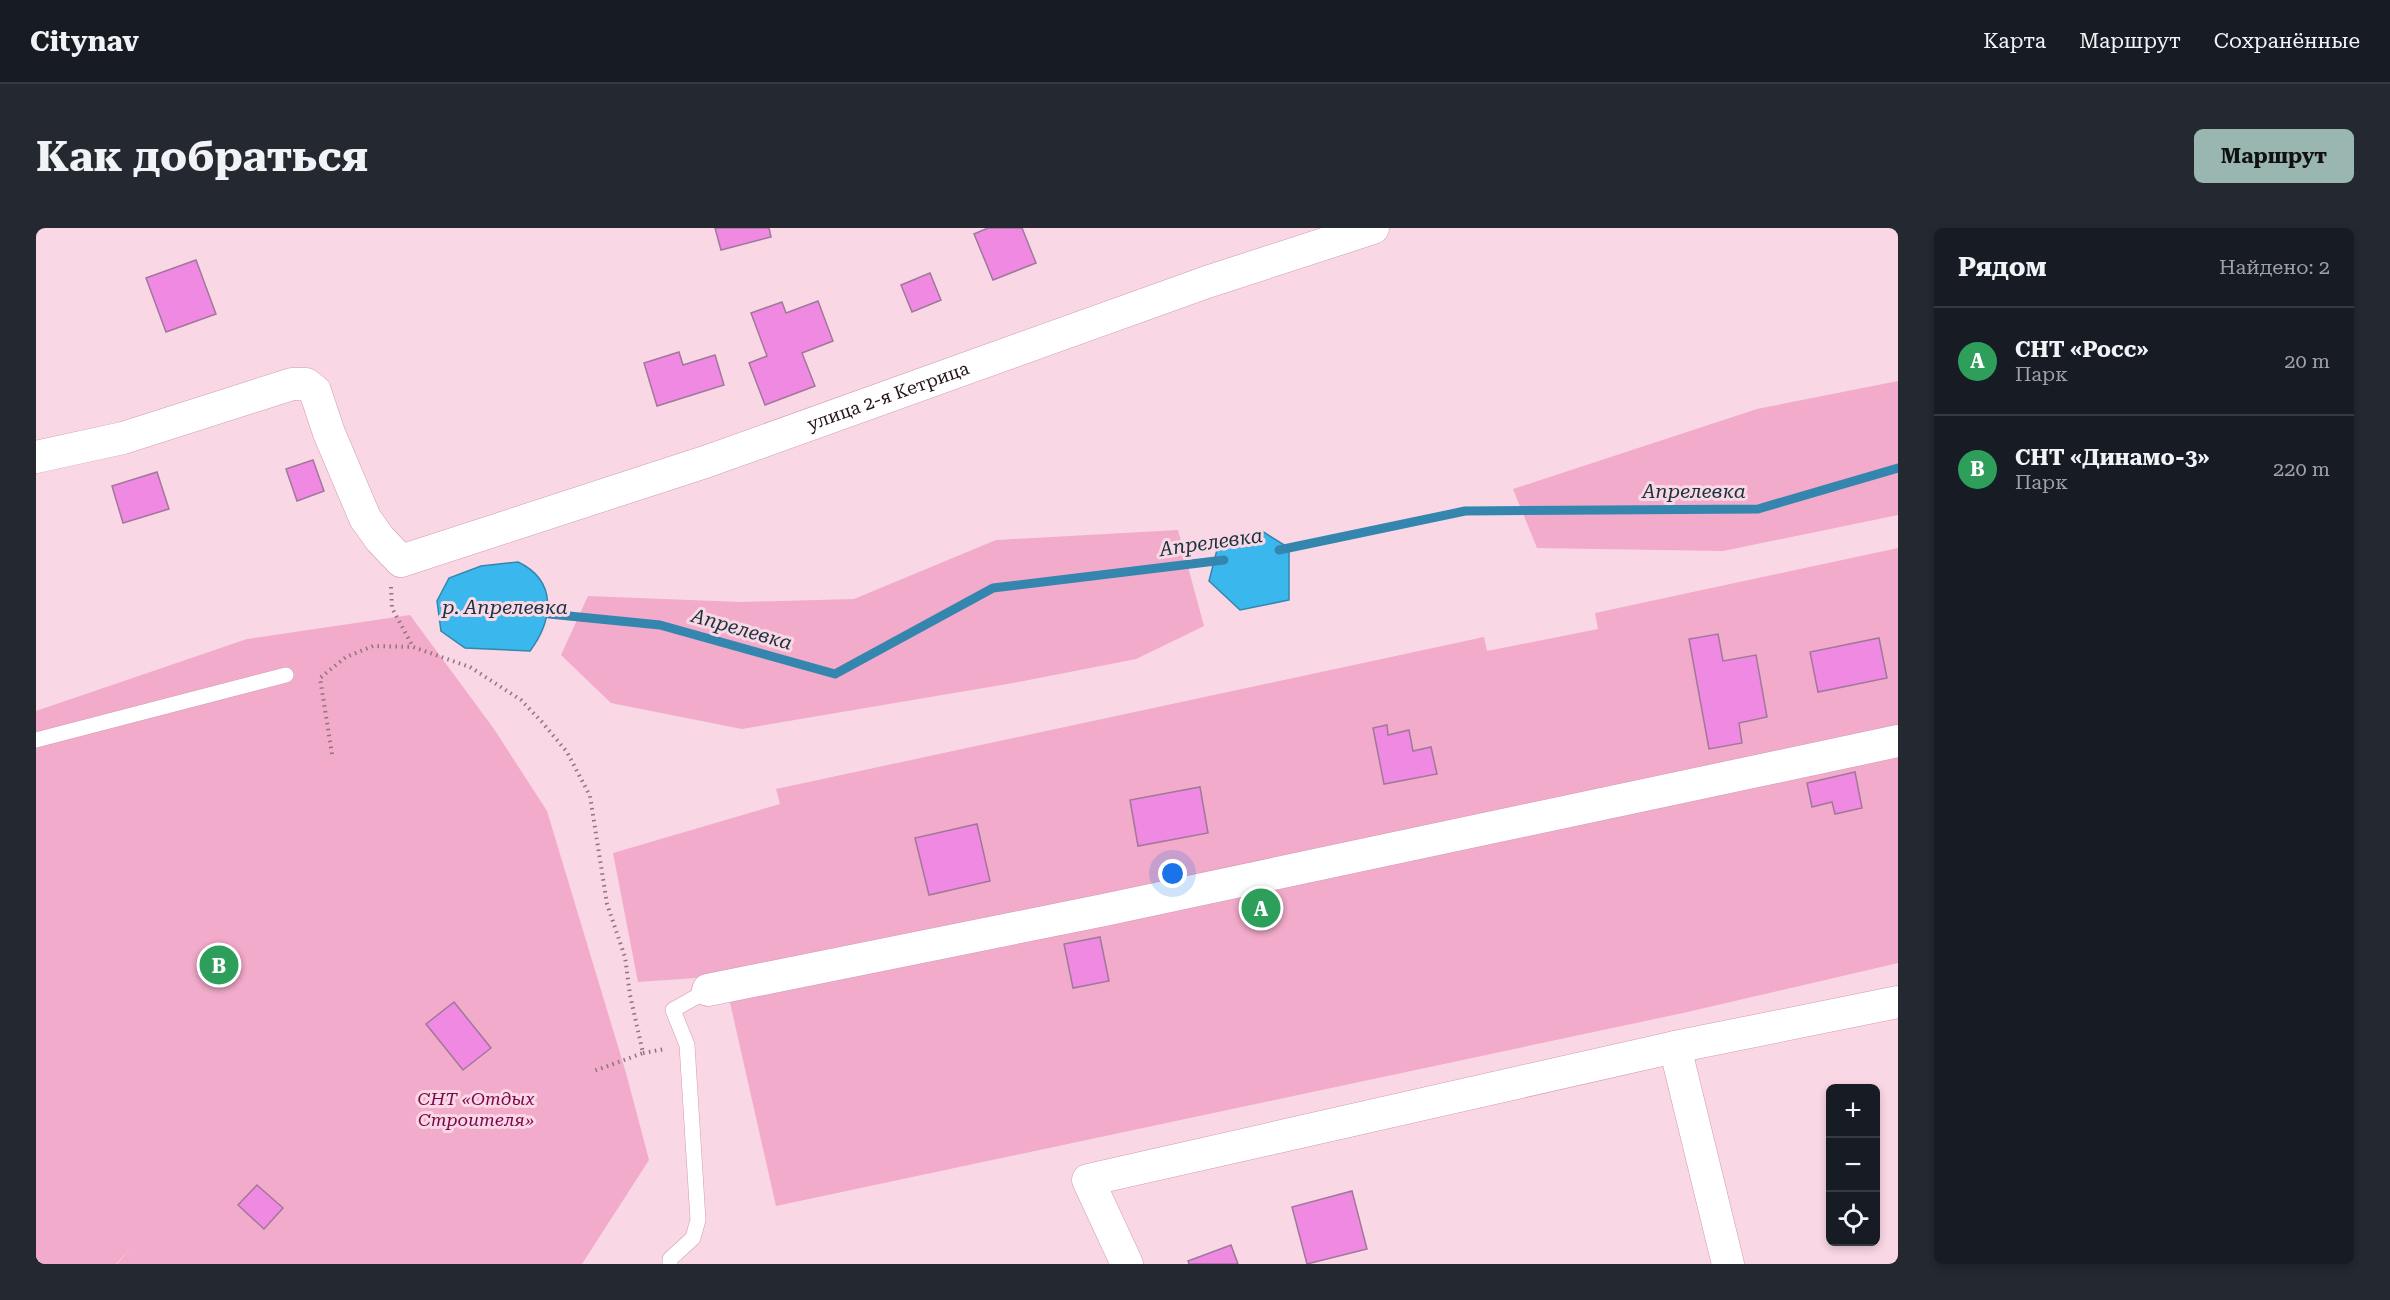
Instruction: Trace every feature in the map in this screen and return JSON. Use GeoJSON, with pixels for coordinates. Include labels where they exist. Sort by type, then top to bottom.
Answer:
{"type":"FeatureCollection","features":[{"type":"Feature","properties":{"kind":"street","name":"улица 2-я Кетрица"},"geometry":{"type":"LineString","coordinates":[[36,457],[123,438],[292,384],[306,384],[315,390],[329,433],[365,518],[380,539],[401,561],[708,461],[1207,282],[1373,228]]}},
{"type":"Feature","properties":{"kind":"street"},"geometry":{"type":"LineString","coordinates":[[708,990],[1116,907],[1898,741]]}},
{"type":"Feature","properties":{"kind":"street"},"geometry":{"type":"LineString","coordinates":[[1127,1264],[1088,1180],[1675,1047],[1898,1002]]}},
{"type":"Feature","properties":{"kind":"street"},"geometry":{"type":"LineString","coordinates":[[1675,1047],[1728,1264]]}},
{"type":"Feature","properties":{"kind":"lane"},"geometry":{"type":"LineString","coordinates":[[36,740],[286,675]]}},
{"type":"Feature","properties":{"kind":"lane"},"geometry":{"type":"LineString","coordinates":[[670,1264],[670,1259],[693,1238],[698,1220],[687,1045],[673,1010],[708,990]]}},
{"type":"Feature","properties":{"kind":"path"},"geometry":{"type":"LineString","coordinates":[[392,608],[413,647]]}},
{"type":"Feature","properties":{"kind":"path"},"geometry":{"type":"LineString","coordinates":[[332,754],[320,678],[346,657],[373,646],[413,647],[470,667],[521,700],[567,752],[590,796],[607,904],[626,957],[630,995],[644,1053],[594,1071]]}},
{"type":"Feature","properties":{"kind":"green space"},"geometry":{"type":"Polygon","coordinates":[[[1898,381],[1898,515],[1723,551],[1537,548],[1513,489],[1757,409],[1898,381]]]}},
{"type":"Feature","properties":{"kind":"green space"},"geometry":{"type":"Polygon","coordinates":[[[1178,530],[1204,626],[1136,659],[1013,683],[742,729],[611,703],[561,655],[588,596],[740,602],[854,599],[996,540],[1178,530]]]}},
{"type":"Feature","properties":{"kind":"green space"},"geometry":{"type":"Polygon","coordinates":[[[1898,548],[1898,963],[1683,1013],[776,1206],[724,976],[638,982],[613,853],[780,804],[776,789],[1484,637],[1487,651],[1598,629],[1595,613],[1898,548]]]}},
{"type":"Feature","properties":{"kind":"green space","name":"СНТ «Отдых Строителя»"},"geometry":{"type":"Polygon","coordinates":[[[410,615],[494,729],[547,811],[626,1073],[649,1160],[582,1264],[117,1264],[131,1248],[116,1264],[36,1264],[36,711],[247,639],[410,615]]]}},
{"type":"Feature","properties":{"kind":"water"},"geometry":{"type":"Polygon","coordinates":[[[1262,531],[1289,548],[1289,600],[1240,610],[1209,581],[1219,542],[1262,531]]]}},
{"type":"Feature","properties":{"kind":"water","name":"р. Апрелевка"},"geometry":{"type":"Polygon","coordinates":[[[518,562],[531,570],[540,580],[548,602],[543,627],[530,651],[465,648],[441,631],[437,601],[449,578],[481,566],[518,562]]]}},
{"type":"Feature","properties":{"kind":"building"},"geometry":{"type":"Polygon","coordinates":[[[715,228],[769,228],[771,237],[721,250],[715,228]]]}},
{"type":"Feature","properties":{"kind":"building"},"geometry":{"type":"Polygon","coordinates":[[[988,228],[1022,228],[1036,263],[993,280],[974,234],[988,228]]]}},
{"type":"Feature","properties":{"kind":"building"},"geometry":{"type":"Polygon","coordinates":[[[196,260],[216,314],[166,332],[146,278],[196,260]]]}},
{"type":"Feature","properties":{"kind":"building"},"geometry":{"type":"Polygon","coordinates":[[[930,273],[941,300],[912,312],[901,285],[930,273]]]}},
{"type":"Feature","properties":{"kind":"building"},"geometry":{"type":"Polygon","coordinates":[[[818,301],[833,341],[802,353],[815,386],[765,405],[749,363],[767,356],[751,313],[782,302],[786,313],[818,301]]]}},
{"type":"Feature","properties":{"kind":"building"},"geometry":{"type":"Polygon","coordinates":[[[679,352],[683,365],[715,355],[724,385],[657,406],[644,363],[679,352]]]}},
{"type":"Feature","properties":{"kind":"building"},"geometry":{"type":"Polygon","coordinates":[[[313,460],[324,491],[297,501],[286,469],[313,460]]]}},
{"type":"Feature","properties":{"kind":"building"},"geometry":{"type":"Polygon","coordinates":[[[157,472],[169,509],[123,523],[112,486],[157,472]]]}},
{"type":"Feature","properties":{"kind":"building"},"geometry":{"type":"Polygon","coordinates":[[[1718,634],[1723,661],[1756,655],[1767,717],[1739,723],[1742,743],[1709,749],[1689,639],[1718,634]]]}},
{"type":"Feature","properties":{"kind":"building"},"geometry":{"type":"Polygon","coordinates":[[[1879,638],[1887,678],[1818,692],[1810,652],[1879,638]]]}},
{"type":"Feature","properties":{"kind":"building"},"geometry":{"type":"Polygon","coordinates":[[[1387,725],[1388,735],[1409,730],[1413,751],[1431,747],[1437,774],[1384,784],[1373,728],[1387,725]]]}},
{"type":"Feature","properties":{"kind":"building"},"geometry":{"type":"Polygon","coordinates":[[[1855,772],[1862,808],[1835,814],[1832,802],[1812,807],[1807,783],[1855,772]]]}},
{"type":"Feature","properties":{"kind":"building"},"geometry":{"type":"Polygon","coordinates":[[[1200,787],[1208,833],[1138,846],[1130,800],[1200,787]]]}},
{"type":"Feature","properties":{"kind":"building"},"geometry":{"type":"Polygon","coordinates":[[[977,824],[990,881],[929,895],[915,838],[977,824]]]}},
{"type":"Feature","properties":{"kind":"building"},"geometry":{"type":"Polygon","coordinates":[[[1100,937],[1109,981],[1073,988],[1064,944],[1100,937]]]}},
{"type":"Feature","properties":{"kind":"building"},"geometry":{"type":"Polygon","coordinates":[[[454,1002],[491,1048],[463,1070],[426,1024],[454,1002]]]}},
{"type":"Feature","properties":{"kind":"building"},"geometry":{"type":"Polygon","coordinates":[[[257,1185],[283,1208],[264,1229],[238,1205],[257,1185]]]}},
{"type":"Feature","properties":{"kind":"building"},"geometry":{"type":"Polygon","coordinates":[[[1352,1191],[1367,1249],[1307,1264],[1292,1207],[1352,1191]]]}},
{"type":"Feature","properties":{"kind":"building"},"geometry":{"type":"Polygon","coordinates":[[[1231,1245],[1238,1264],[1189,1264],[1188,1261],[1231,1245]]]}},
{"type":"Feature","properties":{"kind":"waterway","name":"Апрелевка"},"geometry":{"type":"LineString","coordinates":[[1279,550],[1465,511],[1758,509],[1898,468]]}},
{"type":"Feature","properties":{"kind":"waterway","name":"Апрелевка"},"geometry":{"type":"LineString","coordinates":[[549,614],[660,625],[835,674],[993,588],[1224,560]]}},
{"type":"Feature","properties":{"kind":"place","name":"СНТ «Росс»"},"geometry":{"type":"Point","coordinates":[1261,908]}},
{"type":"Feature","properties":{"kind":"place","name":"СНТ «Динамо-3»"},"geometry":{"type":"Point","coordinates":[219,965]}}]}
